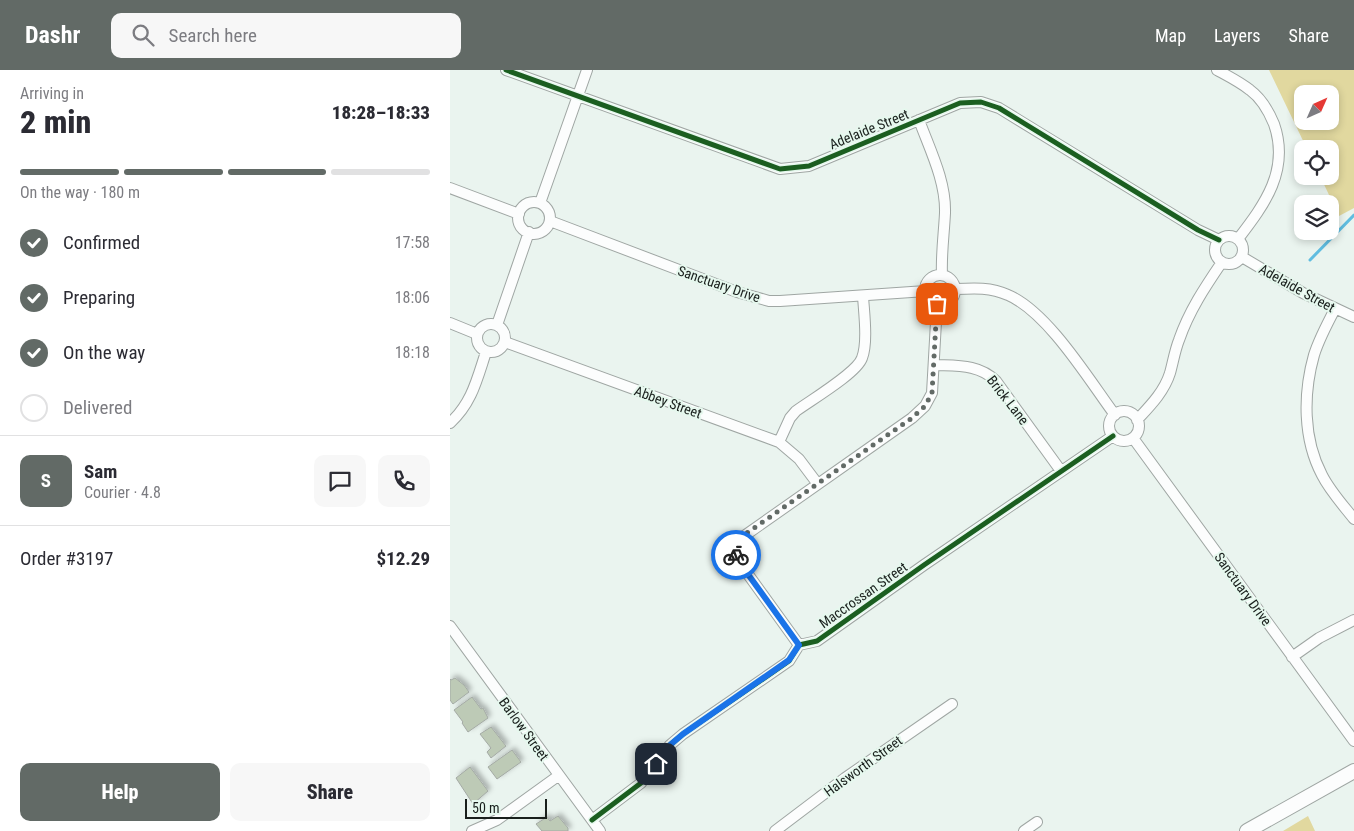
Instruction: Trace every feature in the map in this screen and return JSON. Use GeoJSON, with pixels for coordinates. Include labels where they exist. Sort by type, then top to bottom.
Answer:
{"type":"FeatureCollection","features":[{"type":"Feature","properties":{"kind":"main road"},"geometry":{"type":"LineString","coordinates":[[1247,831],[1354,771]]}},
{"type":"Feature","properties":{"kind":"street","name":"Adelaide Street"},"geometry":{"type":"LineString","coordinates":[[506,70],[780,169],[809,166],[960,103],[981,102],[998,108],[1198,230],[1219,240]]}},
{"type":"Feature","properties":{"kind":"street"},"geometry":{"type":"LineString","coordinates":[[540,203],[588,70]]}},
{"type":"Feature","properties":{"kind":"street"},"geometry":{"type":"LineString","coordinates":[[1217,70],[1252,90],[1270,116],[1278,138],[1280,157],[1274,185],[1254,218],[1238,239]]}},
{"type":"Feature","properties":{"kind":"street"},"geometry":{"type":"LineString","coordinates":[[919,120],[940,176],[945,212],[941,256],[942,275]]}},
{"type":"Feature","properties":{"kind":"street"},"geometry":{"type":"LineString","coordinates":[[450,188],[519,214]]}},
{"type":"Feature","properties":{"kind":"street"},"geometry":{"type":"LineString","coordinates":[[540,203],[548,209],[550,221],[542,232],[536,234],[521,227],[519,214],[526,204],[540,203]]}},
{"type":"Feature","properties":{"kind":"street","name":"Sanctuary Drive"},"geometry":{"type":"LineString","coordinates":[[550,221],[737,292],[769,301],[926,291]]}},
{"type":"Feature","properties":{"kind":"street"},"geometry":{"type":"LineString","coordinates":[[497,325],[530,232]]}},
{"type":"Feature","properties":{"kind":"street"},"geometry":{"type":"LineString","coordinates":[[1230,236],[1238,239],[1243,245],[1242,257],[1235,263],[1226,264],[1222,262],[1215,252],[1219,240],[1230,236]]}},
{"type":"Feature","properties":{"kind":"street","name":"Adelaide Street"},"geometry":{"type":"LineString","coordinates":[[1242,257],[1284,283],[1354,317]]}},
{"type":"Feature","properties":{"kind":"street"},"geometry":{"type":"LineString","coordinates":[[1137,420],[1161,392],[1170,373],[1179,339],[1192,311],[1222,262]]}},
{"type":"Feature","properties":{"kind":"street"},"geometry":{"type":"LineString","coordinates":[[942,275],[951,279],[955,290],[948,302],[937,304],[930,300],[926,286],[931,278],[942,275]]}},
{"type":"Feature","properties":{"kind":"street"},"geometry":{"type":"LineString","coordinates":[[955,290],[983,288],[1007,294],[1026,306],[1041,318],[1056,336],[1115,414]]}},
{"type":"Feature","properties":{"kind":"street"},"geometry":{"type":"LineString","coordinates":[[779,442],[790,418],[796,410],[848,374],[861,362],[864,349],[863,296]]}},
{"type":"Feature","properties":{"kind":"street"},"geometry":{"type":"LineString","coordinates":[[592,820],[640,783],[670,745],[683,734],[789,660],[799,645],[736,556],[735,548],[737,541],[920,412],[932,393],[937,304]]}},
{"type":"Feature","properties":{"kind":"street"},"geometry":{"type":"LineString","coordinates":[[1335,309],[1314,355],[1308,385],[1307,425],[1312,450],[1322,475],[1354,519]]}},
{"type":"Feature","properties":{"kind":"street"},"geometry":{"type":"LineString","coordinates":[[450,323],[477,334]]}},
{"type":"Feature","properties":{"kind":"street"},"geometry":{"type":"LineString","coordinates":[[497,325],[504,332],[505,342],[500,350],[486,352],[479,347],[477,334],[483,326],[497,325]]}},
{"type":"Feature","properties":{"kind":"street","name":"Abbey Street"},"geometry":{"type":"LineString","coordinates":[[505,342],[779,442],[799,459],[817,483]]}},
{"type":"Feature","properties":{"kind":"street"},"geometry":{"type":"LineString","coordinates":[[450,423],[467,403],[486,352]]}},
{"type":"Feature","properties":{"kind":"street","name":"Brick Lane"},"geometry":{"type":"LineString","coordinates":[[934,365],[974,367],[990,375],[1061,471]]}},
{"type":"Feature","properties":{"kind":"street"},"geometry":{"type":"LineString","coordinates":[[1123,411],[1128,412],[1137,420],[1138,430],[1133,438],[1122,441],[1113,436],[1109,429],[1109,424],[1115,414],[1123,411]]}},
{"type":"Feature","properties":{"kind":"street","name":"Maccrossan Street"},"geometry":{"type":"LineString","coordinates":[[799,645],[817,641],[1113,436]]}},
{"type":"Feature","properties":{"kind":"street","name":"Sanctuary Drive"},"geometry":{"type":"LineString","coordinates":[[1133,438],[1354,741]]}},
{"type":"Feature","properties":{"kind":"street"},"geometry":{"type":"LineString","coordinates":[[1292,657],[1319,638],[1354,620]]}},
{"type":"Feature","properties":{"kind":"street","name":"Barlow Street"},"geometry":{"type":"LineString","coordinates":[[450,626],[600,831]]}},
{"type":"Feature","properties":{"kind":"street","name":"Halsworth Street"},"geometry":{"type":"LineString","coordinates":[[775,831],[845,778],[952,704]]}},
{"type":"Feature","properties":{"kind":"street"},"geometry":{"type":"LineString","coordinates":[[472,831],[497,820],[558,776]]}},
{"type":"Feature","properties":{"kind":"street"},"geometry":{"type":"LineString","coordinates":[[1024,831],[1037,822]]}},
{"type":"Feature","properties":{"kind":"shaded area"},"geometry":{"type":"Polygon","coordinates":[[[1269,70],[1354,70],[1354,208],[1339,216],[1339,195],[1329,195],[1324,185],[1339,185],[1339,140],[1303,140],[1298,130],[1339,130],[1339,85],[1294,85],[1294,122],[1269,70]]]}},
{"type":"Feature","properties":{"kind":"shaded area"},"geometry":{"type":"Polygon","coordinates":[[[1308,816],[1315,831],[1283,831],[1308,816]]]}},
{"type":"Feature","properties":{"kind":"building"},"geometry":{"type":"Polygon","coordinates":[[[455,678],[469,692],[453,704],[450,700],[450,679],[455,678]]]}},
{"type":"Feature","properties":{"kind":"building"},"geometry":{"type":"Polygon","coordinates":[[[472,697],[481,709],[483,708],[488,718],[468,732],[454,710],[472,697]]]}},
{"type":"Feature","properties":{"kind":"building"},"geometry":{"type":"Polygon","coordinates":[[[491,727],[506,746],[491,758],[487,752],[491,748],[480,734],[491,727]]]}},
{"type":"Feature","properties":{"kind":"building"},"geometry":{"type":"Polygon","coordinates":[[[512,750],[521,762],[497,779],[488,767],[512,750]]]}},
{"type":"Feature","properties":{"kind":"building"},"geometry":{"type":"Polygon","coordinates":[[[470,767],[488,791],[473,804],[456,778],[470,767]]]}},
{"type":"Feature","properties":{"kind":"building"},"geometry":{"type":"Polygon","coordinates":[[[558,816],[568,828],[568,831],[542,831],[536,824],[547,817],[550,821],[558,816]]]}},
{"type":"Feature","properties":{"kind":"waterway"},"geometry":{"type":"LineString","coordinates":[[1310,260],[1354,215]]}},
{"type":"Feature","properties":{"kind":"cycle path"},"geometry":{"type":"LineString","coordinates":[[506,70],[780,169],[809,166],[960,103],[981,102],[999,108],[1198,230],[1219,240]]}},
{"type":"Feature","properties":{"kind":"cycle path"},"geometry":{"type":"LineString","coordinates":[[592,820],[641,783],[670,745],[683,734],[789,661],[799,645],[817,641],[924,565],[1113,436]]}},
{"type":"Feature","properties":{"kind":"way so far"},"geometry":{"type":"LineString","coordinates":[[736,555],[737,541],[744,535],[912,418],[925,406],[932,393],[937,304]]}},
{"type":"Feature","properties":{"kind":"route"},"geometry":{"type":"LineString","coordinates":[[656,764],[670,745],[683,734],[789,660],[799,645],[736,555]]}}]}
